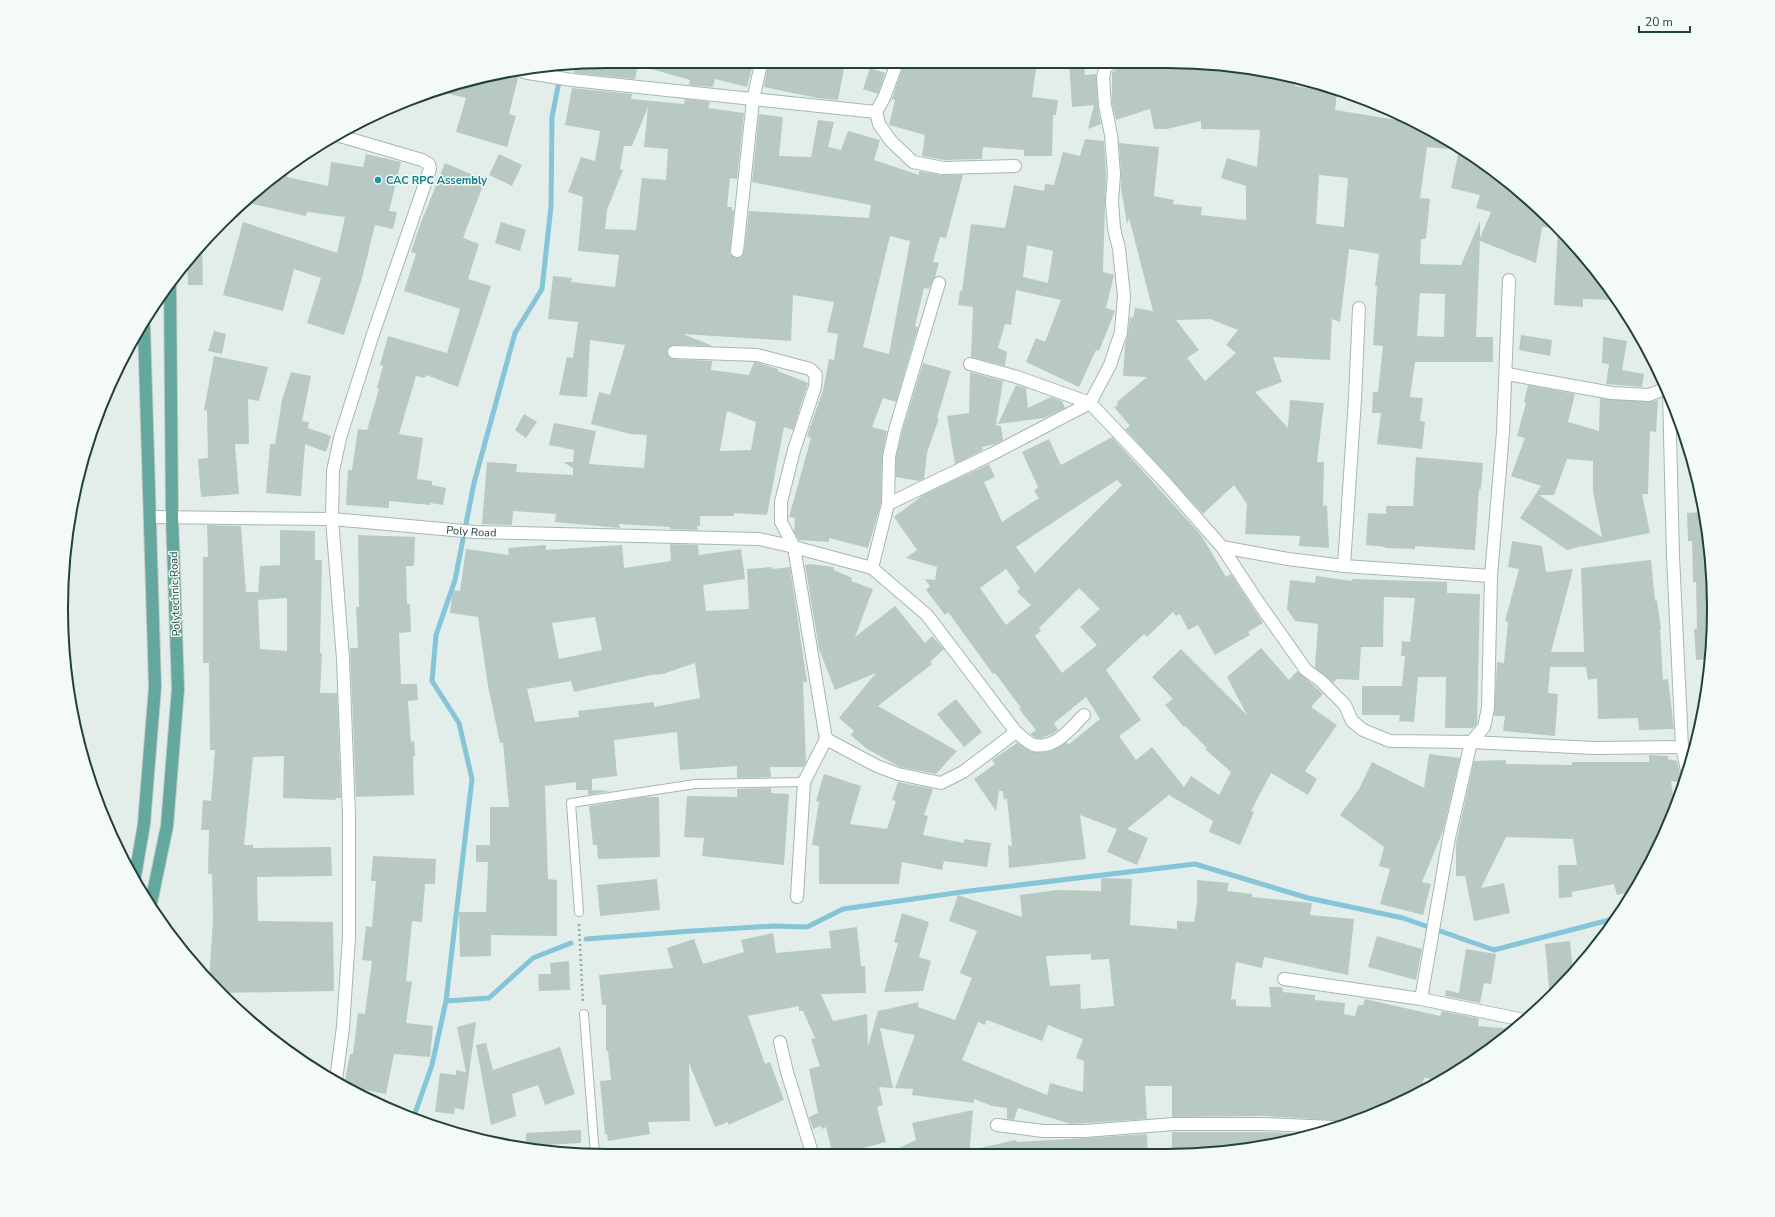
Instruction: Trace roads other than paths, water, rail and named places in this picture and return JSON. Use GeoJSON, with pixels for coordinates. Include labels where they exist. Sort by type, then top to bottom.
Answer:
{"type":"FeatureCollection","features":[{"type":"Feature","properties":{"kind":"main road","name":"Polytechnic Road"},"geometry":{"type":"LineString","coordinates":[[152,898],[167,826],[178,689],[172,516],[170,293]]}},
{"type":"Feature","properties":{"kind":"main road","name":"Polytechnic Road"},"geometry":{"type":"LineString","coordinates":[[136,871],[144,824],[155,687],[144,331]]}},
{"type":"Feature","properties":{"kind":"street"},"geometry":{"type":"LineString","coordinates":[[737,251],[753,100],[760,68]]}},
{"type":"Feature","properties":{"kind":"street"},"geometry":{"type":"LineString","coordinates":[[895,68],[884,98],[876,112],[879,124],[891,142],[913,162],[943,168],[1014,166]]}},
{"type":"Feature","properties":{"kind":"street"},"geometry":{"type":"LineString","coordinates":[[888,504],[992,454],[1090,403],[1110,365],[1120,332],[1124,296],[1112,202],[1114,174],[1111,135],[1105,105],[1103,78],[1105,68]]}},
{"type":"Feature","properties":{"kind":"street"},"geometry":{"type":"LineString","coordinates":[[536,73],[572,80],[876,112]]}},
{"type":"Feature","properties":{"kind":"street"},"geometry":{"type":"LineString","coordinates":[[337,1076],[343,1028],[349,937],[350,815],[342,659],[332,519],[333,471],[340,438],[372,337],[430,169],[429,164],[422,160],[344,137]]}},
{"type":"Feature","properties":{"kind":"street"},"geometry":{"type":"LineString","coordinates":[[1421,999],[1449,838],[1471,742],[1484,727],[1488,708],[1491,576],[1504,432],[1509,280]]}},
{"type":"Feature","properties":{"kind":"street"},"geometry":{"type":"LineString","coordinates":[[939,283],[895,430],[889,457],[888,504],[872,568],[927,615],[1016,732],[1033,745],[1047,745],[1060,740],[1084,714]]}},
{"type":"Feature","properties":{"kind":"street"},"geometry":{"type":"LineString","coordinates":[[1344,566],[1355,400],[1359,308]]}},
{"type":"Feature","properties":{"kind":"street"},"geometry":{"type":"LineString","coordinates":[[674,352],[757,355],[810,369],[816,375],[815,386],[794,450],[781,502],[781,522],[794,547],[826,739],[804,782],[797,896]]}},
{"type":"Feature","properties":{"kind":"street"},"geometry":{"type":"LineString","coordinates":[[970,364],[1017,377],[1090,403],[1163,480],[1222,547],[1258,602],[1306,670],[1321,681],[1345,705],[1352,721],[1363,730],[1390,741],[1471,742],[1594,748],[1682,746]]}},
{"type":"Feature","properties":{"kind":"street"},"geometry":{"type":"LineString","coordinates":[[1507,374],[1612,393],[1649,395],[1661,390]]}},
{"type":"Feature","properties":{"kind":"street"},"geometry":{"type":"LineString","coordinates":[[1669,409],[1673,556],[1682,746],[1685,760]]}},
{"type":"Feature","properties":{"kind":"street","name":"Poly Road"},"geometry":{"type":"LineString","coordinates":[[150,517],[172,516],[332,519],[475,532],[759,539],[872,568]]}},
{"type":"Feature","properties":{"kind":"street"},"geometry":{"type":"LineString","coordinates":[[1222,547],[1288,559],[1344,566],[1491,576]]}},
{"type":"Feature","properties":{"kind":"street"},"geometry":{"type":"LineString","coordinates":[[826,739],[877,766],[898,774],[941,783],[963,772],[1016,732]]}},
{"type":"Feature","properties":{"kind":"street"},"geometry":{"type":"LineString","coordinates":[[1284,979],[1421,999],[1518,1019]]}},
{"type":"Feature","properties":{"kind":"street"},"geometry":{"type":"LineString","coordinates":[[780,1042],[787,1072],[810,1149]]}},
{"type":"Feature","properties":{"kind":"street"},"geometry":{"type":"LineString","coordinates":[[997,1125],[1043,1131],[1085,1131],[1174,1124],[1262,1124],[1320,1126]]}},
{"type":"Feature","properties":{"kind":"lane"},"geometry":{"type":"LineString","coordinates":[[579,912],[570,803],[695,784],[804,782]]}},
{"type":"Feature","properties":{"kind":"lane"},"geometry":{"type":"LineString","coordinates":[[584,1014],[595,1149]]}},
{"type":"Feature","properties":{"kind":"waterway"},"geometry":{"type":"LineString","coordinates":[[415,1113],[432,1065],[446,1001],[472,779],[459,723],[432,681],[436,635],[455,580],[474,483],[515,333],[542,289],[551,206],[552,117],[561,70]]}},
{"type":"Feature","properties":{"kind":"waterway"},"geometry":{"type":"LineString","coordinates":[[586,939],[774,926],[807,927],[843,909],[969,891],[1195,864],[1308,898],[1403,918],[1494,950],[1608,920]]}},
{"type":"Feature","properties":{"kind":"waterway"},"geometry":{"type":"LineString","coordinates":[[446,1001],[489,998],[533,958],[571,943]]}},
{"type":"Feature","properties":{"kind":"place","name":"CAC RPC Assembly"},"geometry":{"type":"Point","coordinates":[378,180]}}]}
